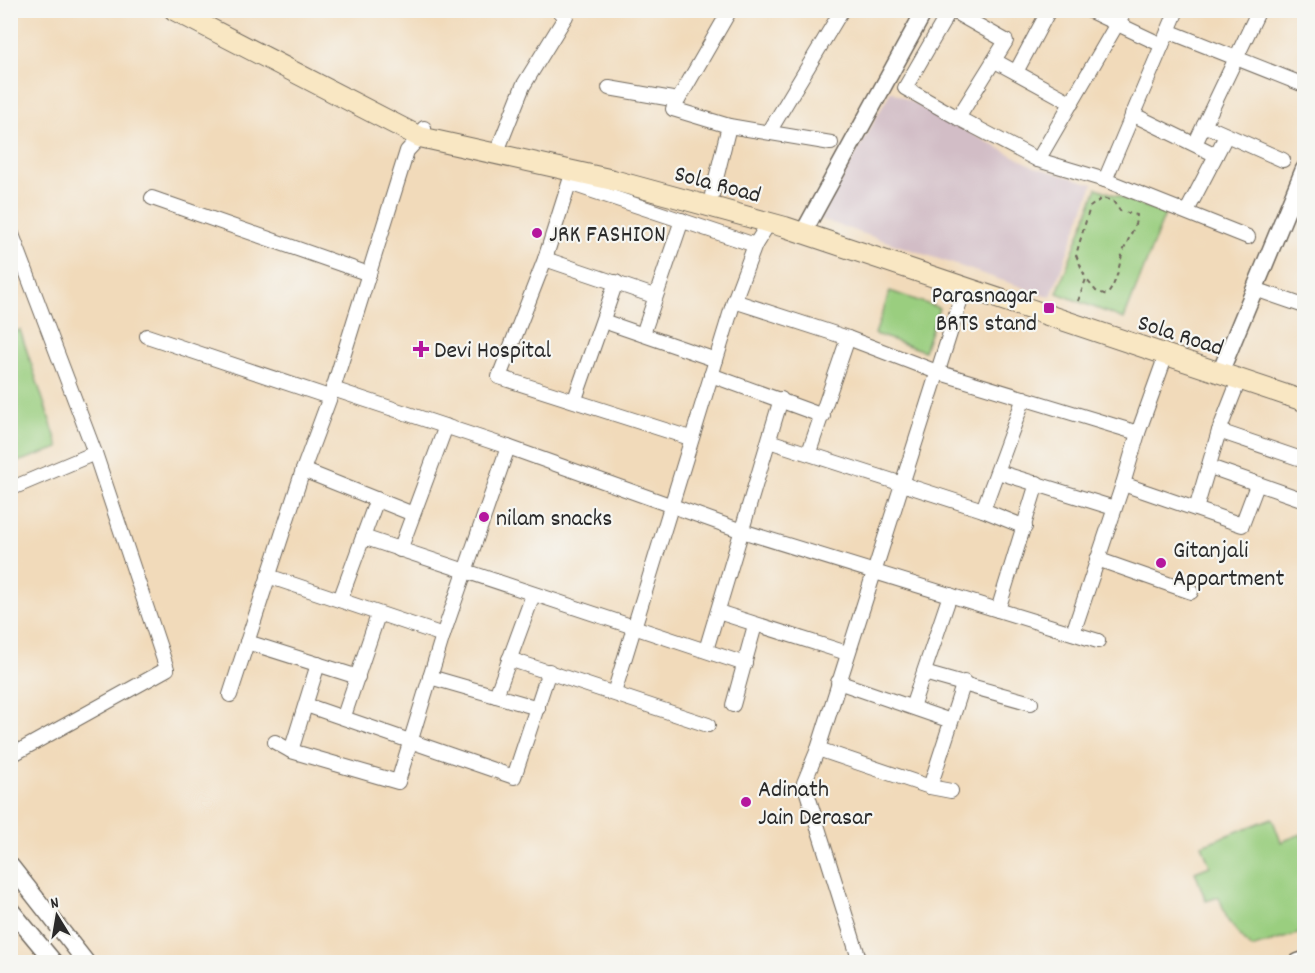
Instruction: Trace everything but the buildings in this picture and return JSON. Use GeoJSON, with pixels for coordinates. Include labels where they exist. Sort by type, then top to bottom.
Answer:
{"type":"FeatureCollection","features":[{"type":"Feature","properties":{"kind":"main road","name":"Sola Road"},"geometry":{"type":"LineString","coordinates":[[174,10],[422,133],[574,178],[769,223],[806,228],[964,289],[1166,355],[1222,368],[1239,380],[1262,382]]}},
{"type":"Feature","properties":{"kind":"main road","name":"Sola Road"},"geometry":{"type":"LineString","coordinates":[[199,10],[422,133],[500,144],[616,169],[712,195],[1262,382]]}},
{"type":"Feature","properties":{"kind":"main road"},"geometry":{"type":"LineString","coordinates":[[1262,382],[1305,391]]}},
{"type":"Feature","properties":{"kind":"main road"},"geometry":{"type":"LineString","coordinates":[[1262,382],[1305,401]]}},
{"type":"Feature","properties":{"kind":"street"},"geometry":{"type":"LineString","coordinates":[[500,144],[523,86],[566,16],[558,10]]}},
{"type":"Feature","properties":{"kind":"street"},"geometry":{"type":"LineString","coordinates":[[730,10],[673,110],[729,126],[831,143]]}},
{"type":"Feature","properties":{"kind":"street"},"geometry":{"type":"LineString","coordinates":[[769,132],[842,10]]}},
{"type":"Feature","properties":{"kind":"street"},"geometry":{"type":"LineString","coordinates":[[806,228],[925,10]]}},
{"type":"Feature","properties":{"kind":"street"},"geometry":{"type":"LineString","coordinates":[[1026,53],[950,10],[905,88],[1038,160],[1105,180],[1248,237]]}},
{"type":"Feature","properties":{"kind":"street"},"geometry":{"type":"LineString","coordinates":[[1016,72],[1049,10]]}},
{"type":"Feature","properties":{"kind":"street"},"geometry":{"type":"LineString","coordinates":[[1088,10],[1116,26],[1162,45]]}},
{"type":"Feature","properties":{"kind":"street"},"geometry":{"type":"LineString","coordinates":[[1038,160],[1125,10]]}},
{"type":"Feature","properties":{"kind":"street"},"geometry":{"type":"LineString","coordinates":[[1105,180],[1177,10]]}},
{"type":"Feature","properties":{"kind":"street"},"geometry":{"type":"LineString","coordinates":[[1195,144],[1259,10]]}},
{"type":"Feature","properties":{"kind":"street"},"geometry":{"type":"LineString","coordinates":[[1168,31],[1305,86]]}},
{"type":"Feature","properties":{"kind":"street"},"geometry":{"type":"LineString","coordinates":[[958,118],[1006,41]]}},
{"type":"Feature","properties":{"kind":"street"},"geometry":{"type":"LineString","coordinates":[[995,61],[1072,103]]}},
{"type":"Feature","properties":{"kind":"street"},"geometry":{"type":"LineString","coordinates":[[609,88],[678,100]]}},
{"type":"Feature","properties":{"kind":"street"},"geometry":{"type":"LineString","coordinates":[[1132,114],[1216,155]]}},
{"type":"Feature","properties":{"kind":"street"},"geometry":{"type":"LineString","coordinates":[[1204,125],[1283,160]]}},
{"type":"Feature","properties":{"kind":"street"},"geometry":{"type":"LineString","coordinates":[[712,195],[729,126]]}},
{"type":"Feature","properties":{"kind":"street"},"geometry":{"type":"LineString","coordinates":[[230,695],[303,470],[331,393],[407,151],[422,133]]}},
{"type":"Feature","properties":{"kind":"street"},"geometry":{"type":"LineString","coordinates":[[1187,211],[1226,136]]}},
{"type":"Feature","properties":{"kind":"street"},"geometry":{"type":"LineString","coordinates":[[1222,368],[1255,289],[1298,204],[1305,170]]}},
{"type":"Feature","properties":{"kind":"street"},"geometry":{"type":"LineString","coordinates":[[690,438],[575,399],[499,377],[574,178],[754,245]]}},
{"type":"Feature","properties":{"kind":"street"},"geometry":{"type":"LineString","coordinates":[[152,198],[369,274]]}},
{"type":"Feature","properties":{"kind":"street"},"geometry":{"type":"LineString","coordinates":[[642,334],[682,220]]}},
{"type":"Feature","properties":{"kind":"street"},"geometry":{"type":"LineString","coordinates":[[614,693],[690,438],[734,301],[754,245],[769,223]]}},
{"type":"Feature","properties":{"kind":"street"},"geometry":{"type":"LineString","coordinates":[[10,229],[95,453],[167,669],[10,756]]}},
{"type":"Feature","properties":{"kind":"street"},"geometry":{"type":"LineString","coordinates":[[545,259],[654,296]]}},
{"type":"Feature","properties":{"kind":"street"},"geometry":{"type":"LineString","coordinates":[[575,399],[616,282]]}},
{"type":"Feature","properties":{"kind":"street"},"geometry":{"type":"LineString","coordinates":[[860,963],[804,783],[818,749],[872,572],[964,289]]}},
{"type":"Feature","properties":{"kind":"street"},"geometry":{"type":"LineString","coordinates":[[1255,289],[1305,306]]}},
{"type":"Feature","properties":{"kind":"street"},"geometry":{"type":"LineString","coordinates":[[734,301],[848,338],[937,372],[1138,432]]}},
{"type":"Feature","properties":{"kind":"street"},"geometry":{"type":"LineString","coordinates":[[603,321],[716,360]]}},
{"type":"Feature","properties":{"kind":"street"},"geometry":{"type":"LineString","coordinates":[[147,336],[446,426],[742,531],[1098,641]]}},
{"type":"Feature","properties":{"kind":"street"},"geometry":{"type":"LineString","coordinates":[[809,452],[848,338]]}},
{"type":"Feature","properties":{"kind":"street"},"geometry":{"type":"LineString","coordinates":[[1073,633],[1124,484],[1138,432],[1166,355]]}},
{"type":"Feature","properties":{"kind":"street"},"geometry":{"type":"LineString","coordinates":[[711,375],[823,416]]}},
{"type":"Feature","properties":{"kind":"street"},"geometry":{"type":"LineString","coordinates":[[1196,509],[1219,431],[1239,380]]}},
{"type":"Feature","properties":{"kind":"street"},"geometry":{"type":"LineString","coordinates":[[983,510],[1024,398]]}},
{"type":"Feature","properties":{"kind":"street"},"geometry":{"type":"LineString","coordinates":[[706,650],[781,399]]}},
{"type":"Feature","properties":{"kind":"street"},"geometry":{"type":"LineString","coordinates":[[400,550],[446,426]]}},
{"type":"Feature","properties":{"kind":"street"},"geometry":{"type":"LineString","coordinates":[[1219,431],[1305,460]]}},
{"type":"Feature","properties":{"kind":"street"},"geometry":{"type":"LineString","coordinates":[[769,441],[809,452],[983,510],[1025,527]]}},
{"type":"Feature","properties":{"kind":"street"},"geometry":{"type":"LineString","coordinates":[[275,742],[291,751],[398,782],[443,635],[508,447]]}},
{"type":"Feature","properties":{"kind":"street"},"geometry":{"type":"LineString","coordinates":[[10,489],[95,453]]}},
{"type":"Feature","properties":{"kind":"street"},"geometry":{"type":"LineString","coordinates":[[1210,467],[1305,500]]}},
{"type":"Feature","properties":{"kind":"street"},"geometry":{"type":"LineString","coordinates":[[303,470],[413,514]]}},
{"type":"Feature","properties":{"kind":"street"},"geometry":{"type":"LineString","coordinates":[[998,472],[1114,508]]}},
{"type":"Feature","properties":{"kind":"street"},"geometry":{"type":"LineString","coordinates":[[998,610],[1037,483]]}},
{"type":"Feature","properties":{"kind":"street"},"geometry":{"type":"LineString","coordinates":[[1124,484],[1242,525],[1257,485]]}},
{"type":"Feature","properties":{"kind":"street"},"geometry":{"type":"LineString","coordinates":[[340,600],[377,499]]}},
{"type":"Feature","properties":{"kind":"street"},"geometry":{"type":"LineString","coordinates":[[363,537],[745,664]]}},
{"type":"Feature","properties":{"kind":"street"},"geometry":{"type":"LineString","coordinates":[[1097,559],[1191,592]]}},
{"type":"Feature","properties":{"kind":"street"},"geometry":{"type":"LineString","coordinates":[[268,576],[378,615],[443,635]]}},
{"type":"Feature","properties":{"kind":"street"},"geometry":{"type":"LineString","coordinates":[[496,696],[533,595]]}},
{"type":"Feature","properties":{"kind":"street"},"geometry":{"type":"LineString","coordinates":[[912,707],[950,595]]}},
{"type":"Feature","properties":{"kind":"street"},"geometry":{"type":"LineString","coordinates":[[718,612],[847,653]]}},
{"type":"Feature","properties":{"kind":"street"},"geometry":{"type":"LineString","coordinates":[[344,716],[378,615]]}},
{"type":"Feature","properties":{"kind":"street"},"geometry":{"type":"LineString","coordinates":[[733,705],[755,625]]}},
{"type":"Feature","properties":{"kind":"street"},"geometry":{"type":"LineString","coordinates":[[247,642],[358,677]]}},
{"type":"Feature","properties":{"kind":"street"},"geometry":{"type":"LineString","coordinates":[[509,659],[708,725]]}},
{"type":"Feature","properties":{"kind":"street"},"geometry":{"type":"LineString","coordinates":[[291,751],[318,664]]}},
{"type":"Feature","properties":{"kind":"street"},"geometry":{"type":"LineString","coordinates":[[306,705],[344,716],[514,777],[549,671]]}},
{"type":"Feature","properties":{"kind":"street"},"geometry":{"type":"LineString","coordinates":[[924,673],[964,682],[1031,703]]}},
{"type":"Feature","properties":{"kind":"street"},"geometry":{"type":"LineString","coordinates":[[430,676],[538,708]]}},
{"type":"Feature","properties":{"kind":"street"},"geometry":{"type":"LineString","coordinates":[[838,682],[951,722]]}},
{"type":"Feature","properties":{"kind":"street"},"geometry":{"type":"LineString","coordinates":[[930,787],[964,682]]}},
{"type":"Feature","properties":{"kind":"street"},"geometry":{"type":"LineString","coordinates":[[818,749],[930,787],[951,790]]}},
{"type":"Feature","properties":{"kind":"street"},"geometry":{"type":"LineString","coordinates":[[10,865],[86,963]]}},
{"type":"Feature","properties":{"kind":"street"},"geometry":{"type":"LineString","coordinates":[[13,915],[54,963]]}},
{"type":"Feature","properties":{"kind":"street"},"geometry":{"type":"LineString","coordinates":[[1298,963],[1305,960]]}},
{"type":"Feature","properties":{"kind":"path"},"geometry":{"type":"LineString","coordinates":[[1077,301],[1086,279],[1076,255],[1090,207],[1102,198],[1113,201],[1120,211],[1137,215],[1136,222],[1123,252],[1119,273],[1107,295],[1096,291],[1086,279]]}},
{"type":"Feature","properties":{"kind":"shaded area"},"geometry":{"type":"Polygon","coordinates":[[[891,91],[1035,167],[1093,184],[1051,297],[820,219],[891,91]]]}},
{"type":"Feature","properties":{"kind":"green space"},"geometry":{"type":"Polygon","coordinates":[[[1097,188],[1165,214],[1124,319],[1057,293],[1097,188]]]}},
{"type":"Feature","properties":{"kind":"green space"},"geometry":{"type":"Polygon","coordinates":[[[890,291],[939,308],[924,351],[875,334],[890,291]]]}},
{"type":"Feature","properties":{"kind":"green space"},"geometry":{"type":"Polygon","coordinates":[[[20,330],[59,448],[11,464],[11,333],[20,330]]]}},
{"type":"Feature","properties":{"kind":"green space"},"geometry":{"type":"Polygon","coordinates":[[[1272,818],[1281,842],[1301,834],[1304,843],[1304,932],[1251,948],[1228,921],[1219,897],[1206,901],[1195,872],[1210,866],[1202,845],[1272,818]]]}},
{"type":"Feature","properties":{"kind":"place","name":"JRK FASHION"},"geometry":{"type":"Point","coordinates":[537,233]}},
{"type":"Feature","properties":{"kind":"place","name":"Parasnagar BRTS stand"},"geometry":{"type":"Point","coordinates":[1049,308]}},
{"type":"Feature","properties":{"kind":"place","name":"Devi Hospital"},"geometry":{"type":"Point","coordinates":[421,349]}},
{"type":"Feature","properties":{"kind":"place","name":"nilam snacks"},"geometry":{"type":"Point","coordinates":[484,517]}},
{"type":"Feature","properties":{"kind":"place","name":"Gitanjali Appartment"},"geometry":{"type":"Point","coordinates":[1161,563]}},
{"type":"Feature","properties":{"kind":"place","name":"Adinath Jain Derasar"},"geometry":{"type":"Point","coordinates":[746,802]}}]}
